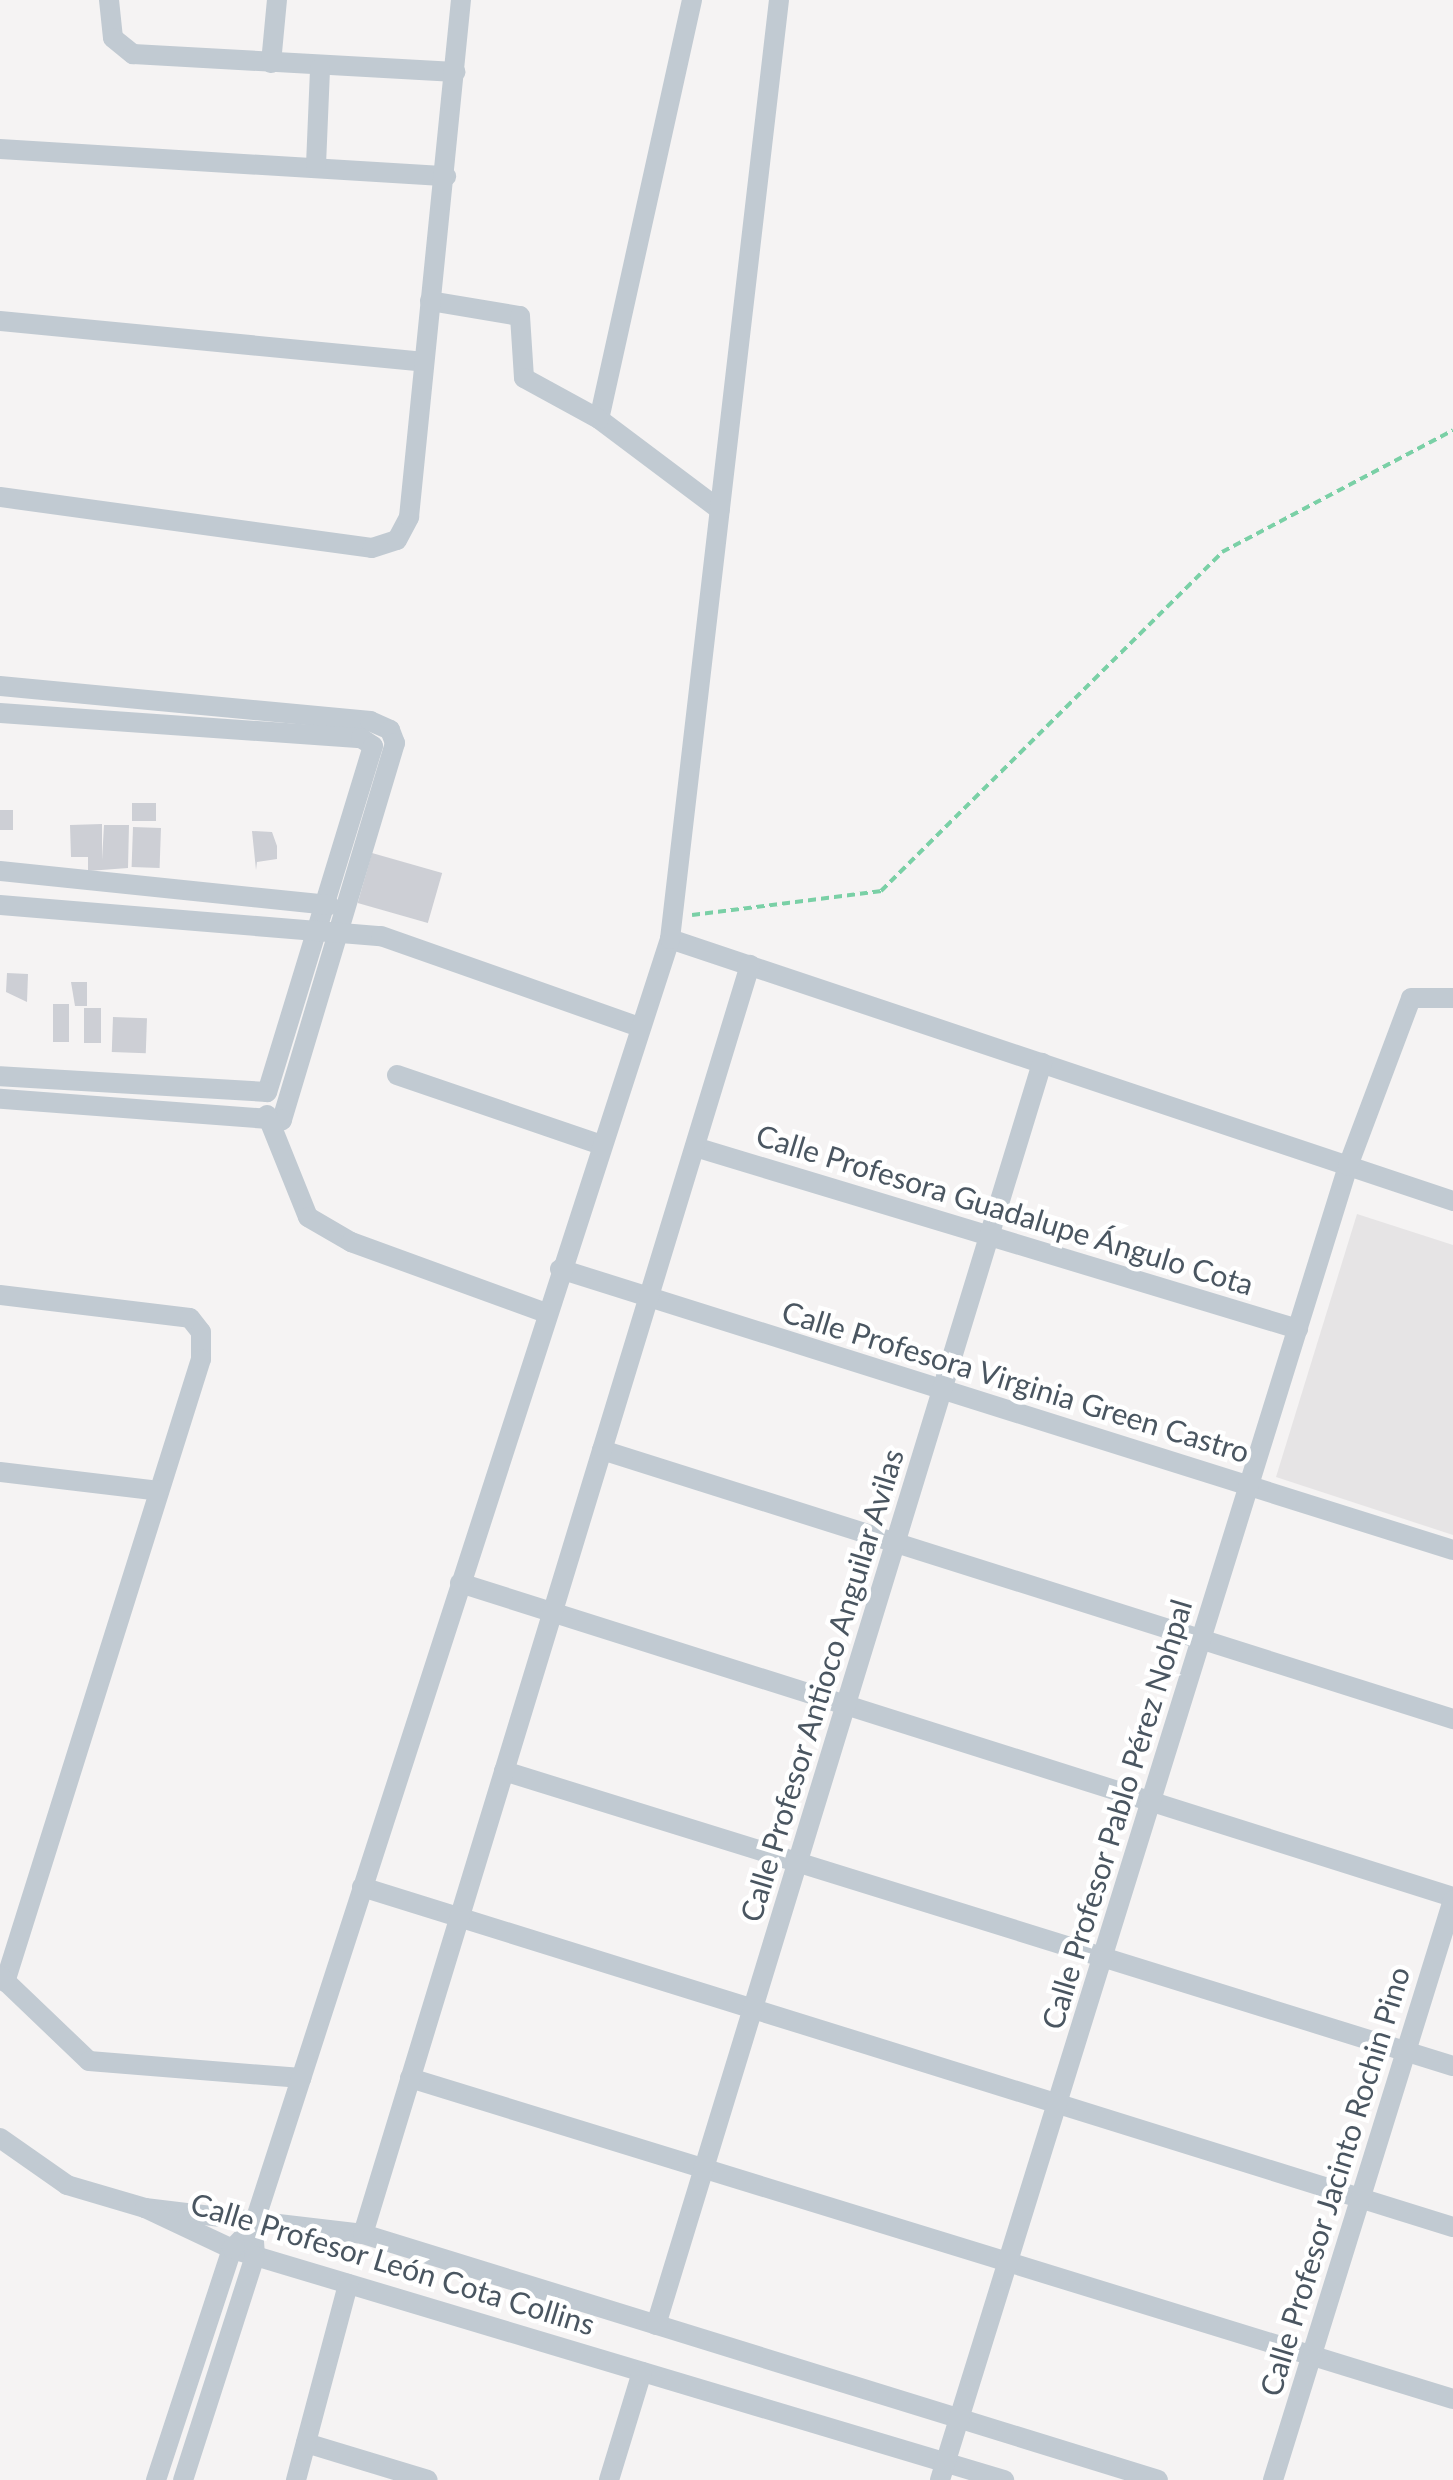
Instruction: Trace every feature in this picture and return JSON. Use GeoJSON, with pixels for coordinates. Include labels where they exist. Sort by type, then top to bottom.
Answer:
{"type":"FeatureCollection","features":[{"type":"Feature","properties":{"kind":"street"},"geometry":{"type":"LineString","coordinates":[[109,0],[113,38],[133,54],[320,68],[454,72]]}},
{"type":"Feature","properties":{"kind":"street"},"geometry":{"type":"LineString","coordinates":[[271,63],[277,0]]}},
{"type":"Feature","properties":{"kind":"street"},"geometry":{"type":"LineString","coordinates":[[0,498],[372,548],[398,540],[409,517],[422,362],[446,176],[460,0]]}},
{"type":"Feature","properties":{"kind":"street"},"geometry":{"type":"LineString","coordinates":[[599,419],[692,0]]}},
{"type":"Feature","properties":{"kind":"street"},"geometry":{"type":"LineString","coordinates":[[183,2480],[255,2256],[253,2227],[670,938],[780,0]]}},
{"type":"Feature","properties":{"kind":"street"},"geometry":{"type":"LineString","coordinates":[[316,165],[320,68]]}},
{"type":"Feature","properties":{"kind":"street"},"geometry":{"type":"LineString","coordinates":[[0,149],[316,165],[446,176]]}},
{"type":"Feature","properties":{"kind":"street"},"geometry":{"type":"LineString","coordinates":[[430,301],[520,316],[524,378],[599,419],[720,510]]}},
{"type":"Feature","properties":{"kind":"street"},"geometry":{"type":"LineString","coordinates":[[0,321],[422,362]]}},
{"type":"Feature","properties":{"kind":"street"},"geometry":{"type":"LineString","coordinates":[[0,686],[370,721],[390,730],[392,764],[337,937],[288,1111],[272,1124],[0,1099]]}},
{"type":"Feature","properties":{"kind":"street"},"geometry":{"type":"LineString","coordinates":[[0,712],[361,738],[372,746],[319,903],[273,1080],[258,1097]]}},
{"type":"Feature","properties":{"kind":"street"},"geometry":{"type":"LineString","coordinates":[[0,871],[346,907]]}},
{"type":"Feature","properties":{"kind":"street"},"geometry":{"type":"LineString","coordinates":[[0,906],[337,937],[381,936],[640,1028]]}},
{"type":"Feature","properties":{"kind":"street"},"geometry":{"type":"LineString","coordinates":[[670,938],[1453,1201]]}},
{"type":"Feature","properties":{"kind":"street"},"geometry":{"type":"LineString","coordinates":[[362,2234],[750,966]]}},
{"type":"Feature","properties":{"kind":"street","name":"Calle Profesor Pablo Pérez Nohpal"},"geometry":{"type":"LineString","coordinates":[[943,2471],[1348,1166],[1411,998],[1453,998]]}},
{"type":"Feature","properties":{"kind":"street","name":"Calle Profesor Antioco Anguilar Avilas"},"geometry":{"type":"LineString","coordinates":[[656,2325],[1042,1063]]}},
{"type":"Feature","properties":{"kind":"street"},"geometry":{"type":"LineString","coordinates":[[398,1075],[602,1145]]}},
{"type":"Feature","properties":{"kind":"street"},"geometry":{"type":"LineString","coordinates":[[0,1076],[258,1097]]}},
{"type":"Feature","properties":{"kind":"street"},"geometry":{"type":"LineString","coordinates":[[258,1097],[308,1218],[351,1242],[546,1314]]}},
{"type":"Feature","properties":{"kind":"street","name":"Calle Profesora Guadalupe Ángulo Cota"},"geometry":{"type":"LineString","coordinates":[[694,1146],[1298,1329]]}},
{"type":"Feature","properties":{"kind":"street","name":"Calle Profesora Virginia Green Castro"},"geometry":{"type":"LineString","coordinates":[[560,1269],[1453,1550]]}},
{"type":"Feature","properties":{"kind":"street"},"geometry":{"type":"LineString","coordinates":[[0,1295],[190,1318],[201,1332],[201,1359],[3,1979],[90,2061],[301,2078]]}},
{"type":"Feature","properties":{"kind":"street"},"geometry":{"type":"LineString","coordinates":[[602,1450],[1453,1719]]}},
{"type":"Feature","properties":{"kind":"street"},"geometry":{"type":"LineString","coordinates":[[0,1472],[159,1491]]}},
{"type":"Feature","properties":{"kind":"street"},"geometry":{"type":"LineString","coordinates":[[460,1583],[1453,1898]]}},
{"type":"Feature","properties":{"kind":"street"},"geometry":{"type":"LineString","coordinates":[[504,1771],[1453,2066]]}},
{"type":"Feature","properties":{"kind":"street"},"geometry":{"type":"LineString","coordinates":[[362,1887],[1453,2227]]}},
{"type":"Feature","properties":{"kind":"street","name":"Calle Profesor Jacinto Rochin Pino"},"geometry":{"type":"LineString","coordinates":[[1273,2480],[1453,1898]]}},
{"type":"Feature","properties":{"kind":"street"},"geometry":{"type":"LineString","coordinates":[[410,2078],[1453,2399]]}},
{"type":"Feature","properties":{"kind":"street"},"geometry":{"type":"LineString","coordinates":[[0,2137],[67,2184],[145,2208]]}},
{"type":"Feature","properties":{"kind":"street","name":"Calle Profesor León Cota Collins"},"geometry":{"type":"LineString","coordinates":[[145,2208],[253,2227],[362,2234],[1158,2480]]}},
{"type":"Feature","properties":{"kind":"street","name":"Calle Profesor León Cota Collins"},"geometry":{"type":"LineString","coordinates":[[145,2208],[232,2249],[642,2372],[943,2471],[1004,2480]]}},
{"type":"Feature","properties":{"kind":"street"},"geometry":{"type":"LineString","coordinates":[[156,2480],[232,2249],[253,2227]]}},
{"type":"Feature","properties":{"kind":"street"},"geometry":{"type":"LineString","coordinates":[[296,2480],[348,2284]]}},
{"type":"Feature","properties":{"kind":"street"},"geometry":{"type":"LineString","coordinates":[[608,2480],[642,2372]]}},
{"type":"Feature","properties":{"kind":"street"},"geometry":{"type":"LineString","coordinates":[[306,2443],[428,2480]]}},
{"type":"Feature","properties":{"kind":"path"},"geometry":{"type":"LineString","coordinates":[[672,916],[803,906],[881,891],[1222,552],[1453,430]]}},
{"type":"Feature","properties":{"kind":"shaded area"},"geometry":{"type":"Polygon","coordinates":[[[1357,1214],[1453,1245],[1453,1535],[1276,1477],[1357,1214]]]}},
{"type":"Feature","properties":{"kind":"building"},"geometry":{"type":"Polygon","coordinates":[[[132,803],[156,803],[156,821],[132,821],[132,803]]]}},
{"type":"Feature","properties":{"kind":"building"},"geometry":{"type":"Polygon","coordinates":[[[0,810],[13,810],[13,830],[0,830],[0,810]]]}},
{"type":"Feature","properties":{"kind":"building"},"geometry":{"type":"Polygon","coordinates":[[[102,824],[102,860],[104,825],[129,825],[128,868],[88,871],[88,857],[71,857],[70,825],[102,824]]]}},
{"type":"Feature","properties":{"kind":"building"},"geometry":{"type":"Polygon","coordinates":[[[133,827],[161,828],[160,868],[132,867],[133,827]]]}},
{"type":"Feature","properties":{"kind":"building"},"geometry":{"type":"Polygon","coordinates":[[[252,831],[272,832],[277,846],[277,859],[257,862],[256,870],[252,831]]]}},
{"type":"Feature","properties":{"kind":"building"},"geometry":{"type":"Polygon","coordinates":[[[372,853],[442,873],[428,923],[358,903],[372,853]]]}},
{"type":"Feature","properties":{"kind":"building"},"geometry":{"type":"Polygon","coordinates":[[[7,973],[28,974],[27,1002],[6,992],[7,973]]]}},
{"type":"Feature","properties":{"kind":"building"},"geometry":{"type":"Polygon","coordinates":[[[71,982],[87,982],[87,1006],[75,1006],[71,982]]]}},
{"type":"Feature","properties":{"kind":"building"},"geometry":{"type":"Polygon","coordinates":[[[53,1004],[69,1004],[69,1042],[53,1042],[53,1004]]]}},
{"type":"Feature","properties":{"kind":"building"},"geometry":{"type":"Polygon","coordinates":[[[84,1008],[101,1008],[101,1043],[84,1043],[84,1008]]]}},
{"type":"Feature","properties":{"kind":"building"},"geometry":{"type":"Polygon","coordinates":[[[113,1017],[147,1018],[146,1053],[112,1052],[113,1017]]]}}]}
